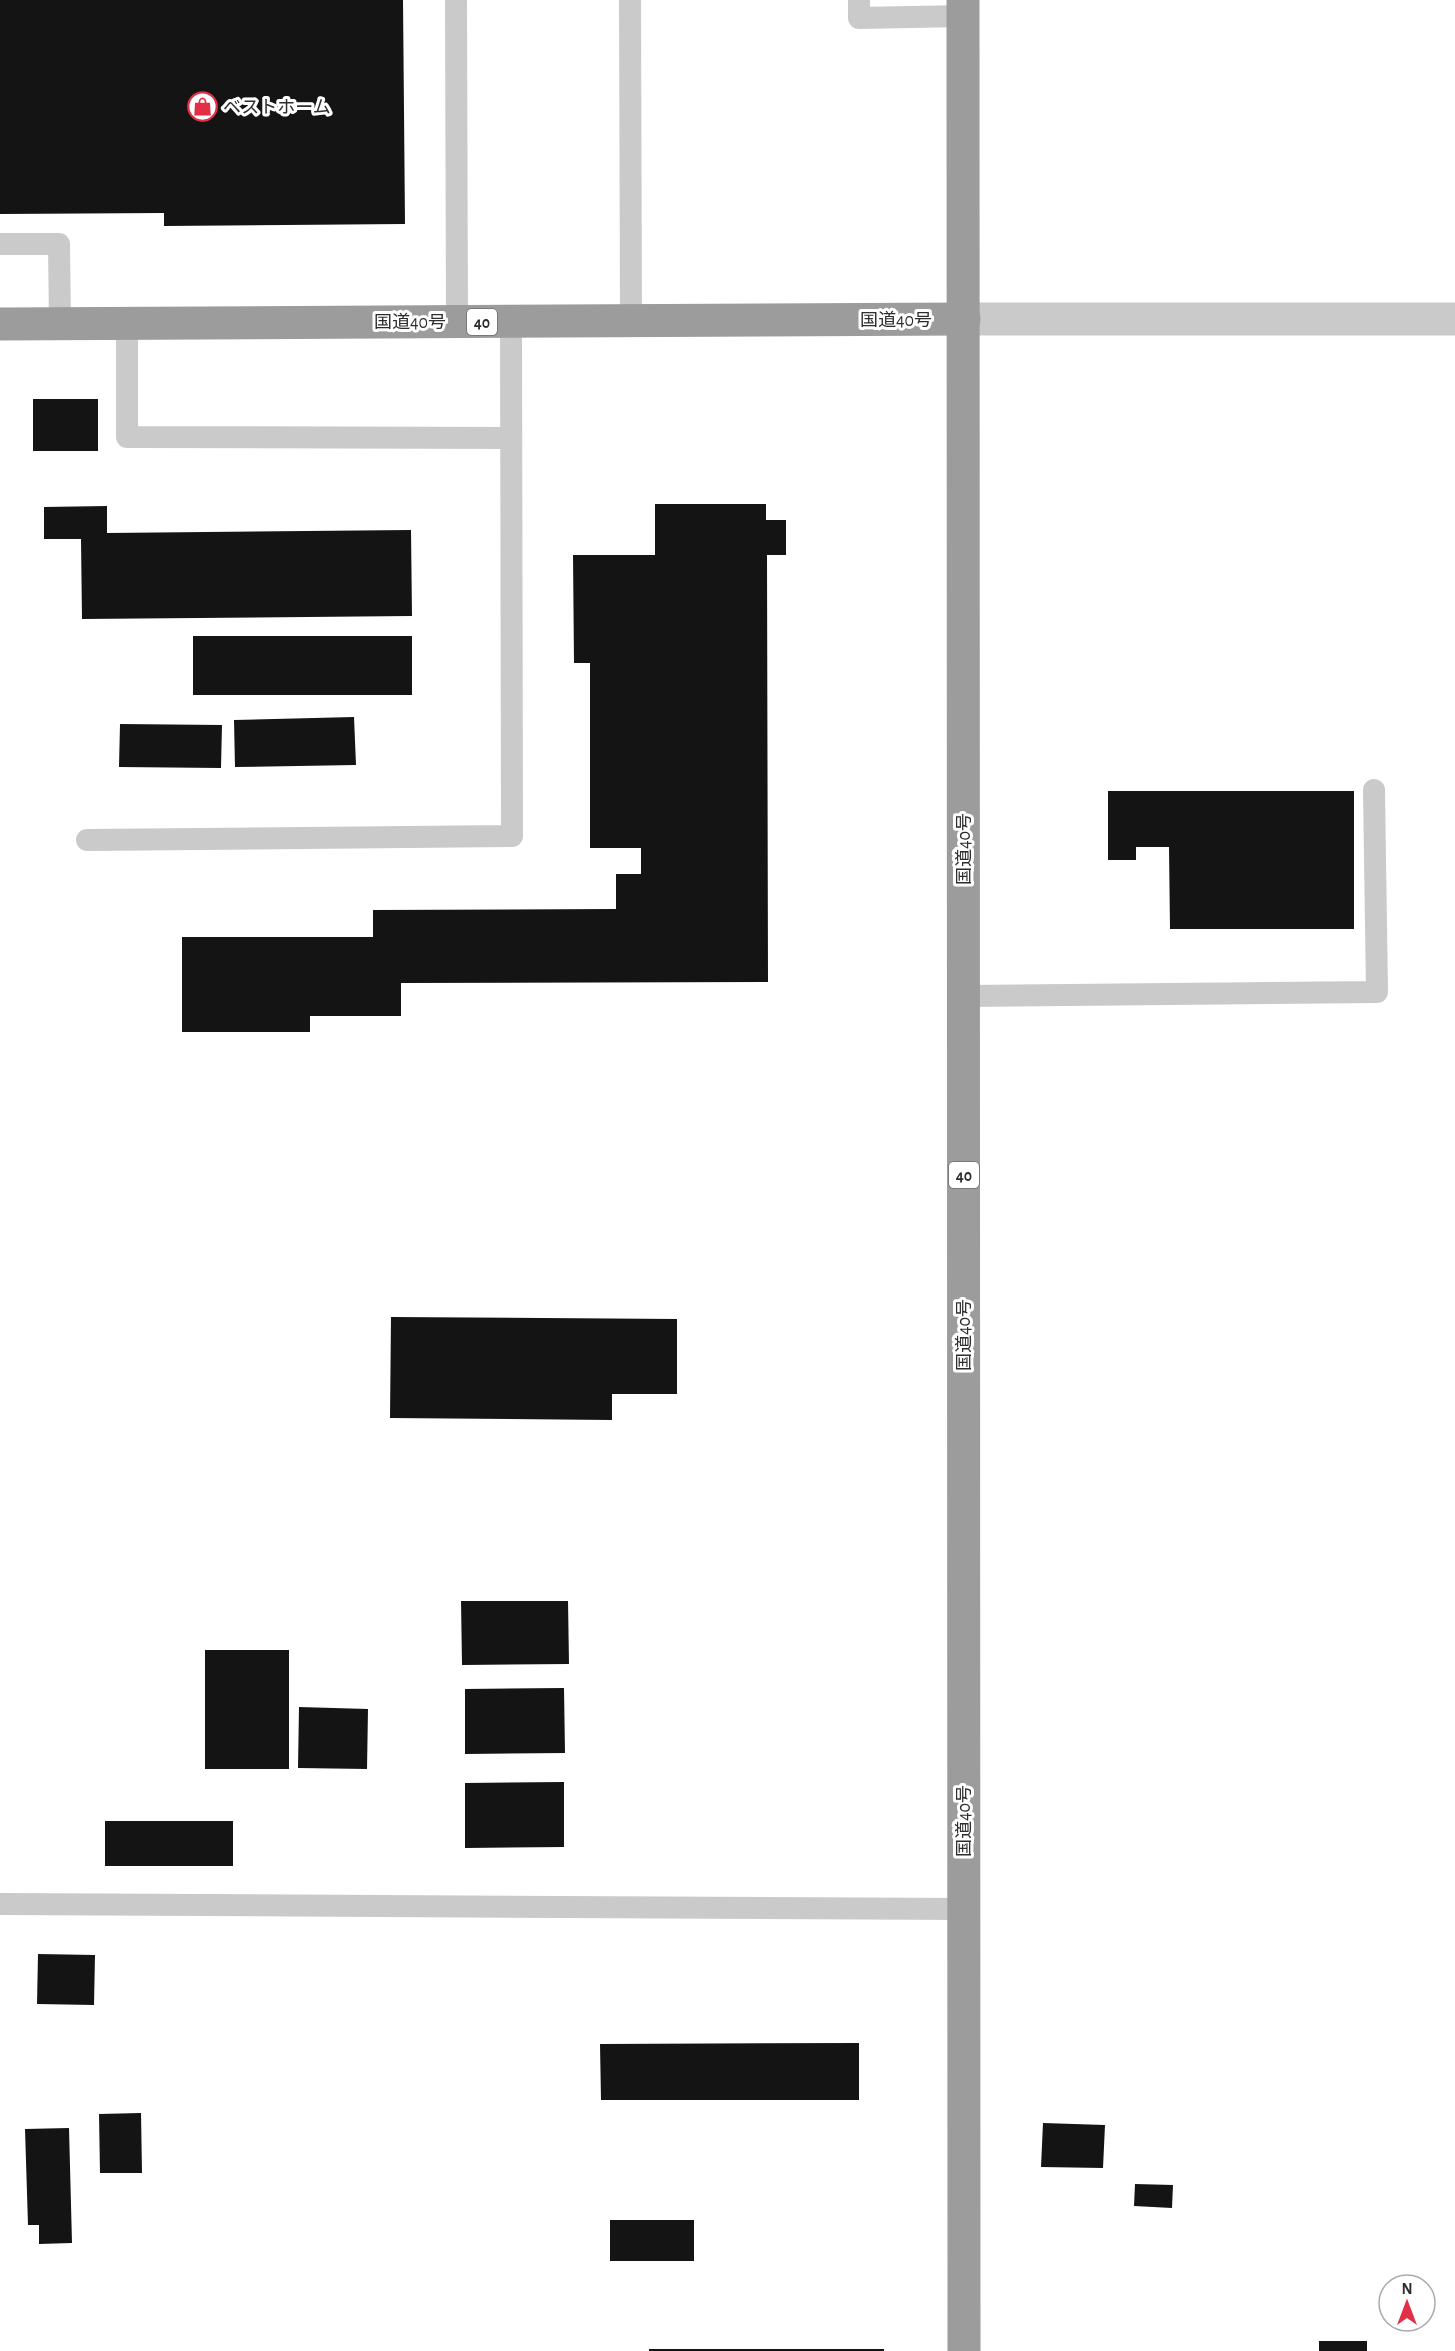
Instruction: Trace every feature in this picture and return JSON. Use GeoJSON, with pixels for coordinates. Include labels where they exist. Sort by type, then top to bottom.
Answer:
{"type":"FeatureCollection","features":[{"type":"Feature","properties":{"kind":"highway","name":"国道40号"},"geometry":{"type":"LineString","coordinates":[[963,8],[964,2351]]}},
{"type":"Feature","properties":{"kind":"highway","name":"国道40号"},"geometry":{"type":"LineString","coordinates":[[0,324],[964,319]]}},
{"type":"Feature","properties":{"kind":"street"},"geometry":{"type":"LineString","coordinates":[[964,319],[1455,319]]}},
{"type":"Feature","properties":{"kind":"lane"},"geometry":{"type":"LineString","coordinates":[[456,0],[456,322]]}},
{"type":"Feature","properties":{"kind":"lane"},"geometry":{"type":"LineString","coordinates":[[630,0],[631,321]]}},
{"type":"Feature","properties":{"kind":"lane"},"geometry":{"type":"LineString","coordinates":[[859,0],[859,18],[963,8]]}},
{"type":"Feature","properties":{"kind":"lane"},"geometry":{"type":"LineString","coordinates":[[0,244],[59,244],[60,324]]}},
{"type":"Feature","properties":{"kind":"lane"},"geometry":{"type":"LineString","coordinates":[[87,840],[512,836],[510,322]]}},
{"type":"Feature","properties":{"kind":"lane"},"geometry":{"type":"LineString","coordinates":[[127,324],[127,437],[511,438]]}},
{"type":"Feature","properties":{"kind":"lane"},"geometry":{"type":"LineString","coordinates":[[964,996],[1377,992],[1374,790]]}},
{"type":"Feature","properties":{"kind":"lane"},"geometry":{"type":"LineString","coordinates":[[0,1904],[964,1909]]}},
{"type":"Feature","properties":{"kind":"building","name":"ベストホーム"},"geometry":{"type":"Polygon","coordinates":[[[0,0],[403,0],[405,224],[164,226],[164,213],[0,214],[0,0]]]}},
{"type":"Feature","properties":{"kind":"building"},"geometry":{"type":"Polygon","coordinates":[[[33,399],[98,399],[98,451],[33,451],[33,399]]]}},
{"type":"Feature","properties":{"kind":"building"},"geometry":{"type":"Polygon","coordinates":[[[655,504],[766,504],[766,520],[786,520],[786,555],[767,555],[768,982],[401,983],[401,1016],[310,1016],[310,1032],[182,1032],[182,937],[373,937],[373,910],[616,909],[616,874],[641,874],[641,848],[590,848],[590,663],[574,663],[573,555],[655,555],[655,504]]]}},
{"type":"Feature","properties":{"kind":"building"},"geometry":{"type":"Polygon","coordinates":[[[107,506],[107,533],[411,530],[412,616],[82,619],[81,539],[44,539],[44,507],[107,506]]]}},
{"type":"Feature","properties":{"kind":"building"},"geometry":{"type":"Polygon","coordinates":[[[193,636],[412,636],[412,695],[193,695],[193,636]]]}},
{"type":"Feature","properties":{"kind":"building"},"geometry":{"type":"Polygon","coordinates":[[[354,717],[356,765],[235,767],[234,720],[354,717]]]}},
{"type":"Feature","properties":{"kind":"building"},"geometry":{"type":"Polygon","coordinates":[[[120,724],[222,725],[221,768],[119,767],[120,724]]]}},
{"type":"Feature","properties":{"kind":"building"},"geometry":{"type":"Polygon","coordinates":[[[1108,791],[1354,791],[1354,929],[1170,929],[1169,847],[1136,847],[1136,860],[1108,860],[1108,791]]]}},
{"type":"Feature","properties":{"kind":"building"},"geometry":{"type":"Polygon","coordinates":[[[391,1317],[677,1319],[677,1394],[612,1394],[612,1420],[390,1418],[391,1317]]]}},
{"type":"Feature","properties":{"kind":"building"},"geometry":{"type":"Polygon","coordinates":[[[461,1601],[568,1601],[569,1664],[462,1665],[461,1601]]]}},
{"type":"Feature","properties":{"kind":"building"},"geometry":{"type":"Polygon","coordinates":[[[205,1650],[289,1650],[289,1769],[205,1769],[205,1650]]]}},
{"type":"Feature","properties":{"kind":"building"},"geometry":{"type":"Polygon","coordinates":[[[564,1688],[565,1753],[465,1754],[465,1689],[564,1688]]]}},
{"type":"Feature","properties":{"kind":"building"},"geometry":{"type":"Polygon","coordinates":[[[299,1707],[368,1709],[367,1769],[298,1768],[299,1707]]]}},
{"type":"Feature","properties":{"kind":"building"},"geometry":{"type":"Polygon","coordinates":[[[564,1782],[564,1847],[465,1848],[465,1783],[564,1782]]]}},
{"type":"Feature","properties":{"kind":"building"},"geometry":{"type":"Polygon","coordinates":[[[105,1821],[233,1821],[233,1866],[105,1866],[105,1821]]]}},
{"type":"Feature","properties":{"kind":"building"},"geometry":{"type":"Polygon","coordinates":[[[38,1954],[95,1955],[94,2005],[37,2004],[38,1954]]]}},
{"type":"Feature","properties":{"kind":"building"},"geometry":{"type":"Polygon","coordinates":[[[859,2043],[859,2100],[601,2100],[600,2044],[859,2043]]]}},
{"type":"Feature","properties":{"kind":"building"},"geometry":{"type":"Polygon","coordinates":[[[141,2113],[142,2173],[100,2173],[99,2114],[141,2113]]]}},
{"type":"Feature","properties":{"kind":"building"},"geometry":{"type":"Polygon","coordinates":[[[1043,2123],[1105,2125],[1103,2168],[1041,2167],[1043,2123]]]}},
{"type":"Feature","properties":{"kind":"building"},"geometry":{"type":"Polygon","coordinates":[[[69,2128],[72,2243],[39,2244],[39,2225],[28,2225],[25,2129],[69,2128]]]}},
{"type":"Feature","properties":{"kind":"building"},"geometry":{"type":"Polygon","coordinates":[[[1135,2184],[1173,2185],[1172,2208],[1134,2206],[1135,2184]]]}},
{"type":"Feature","properties":{"kind":"building"},"geometry":{"type":"Polygon","coordinates":[[[610,2220],[694,2220],[694,2261],[610,2261],[610,2220]]]}},
{"type":"Feature","properties":{"kind":"building"},"geometry":{"type":"Polygon","coordinates":[[[1319,2341],[1367,2341],[1367,2351],[1319,2351],[1319,2341]]]}},
{"type":"Feature","properties":{"kind":"building"},"geometry":{"type":"Polygon","coordinates":[[[649,2349],[884,2349],[884,2351],[649,2351],[649,2349]]]}},
{"type":"Feature","properties":{"kind":"place","name":"ベストホーム"},"geometry":{"type":"Point","coordinates":[202,107]}}]}
